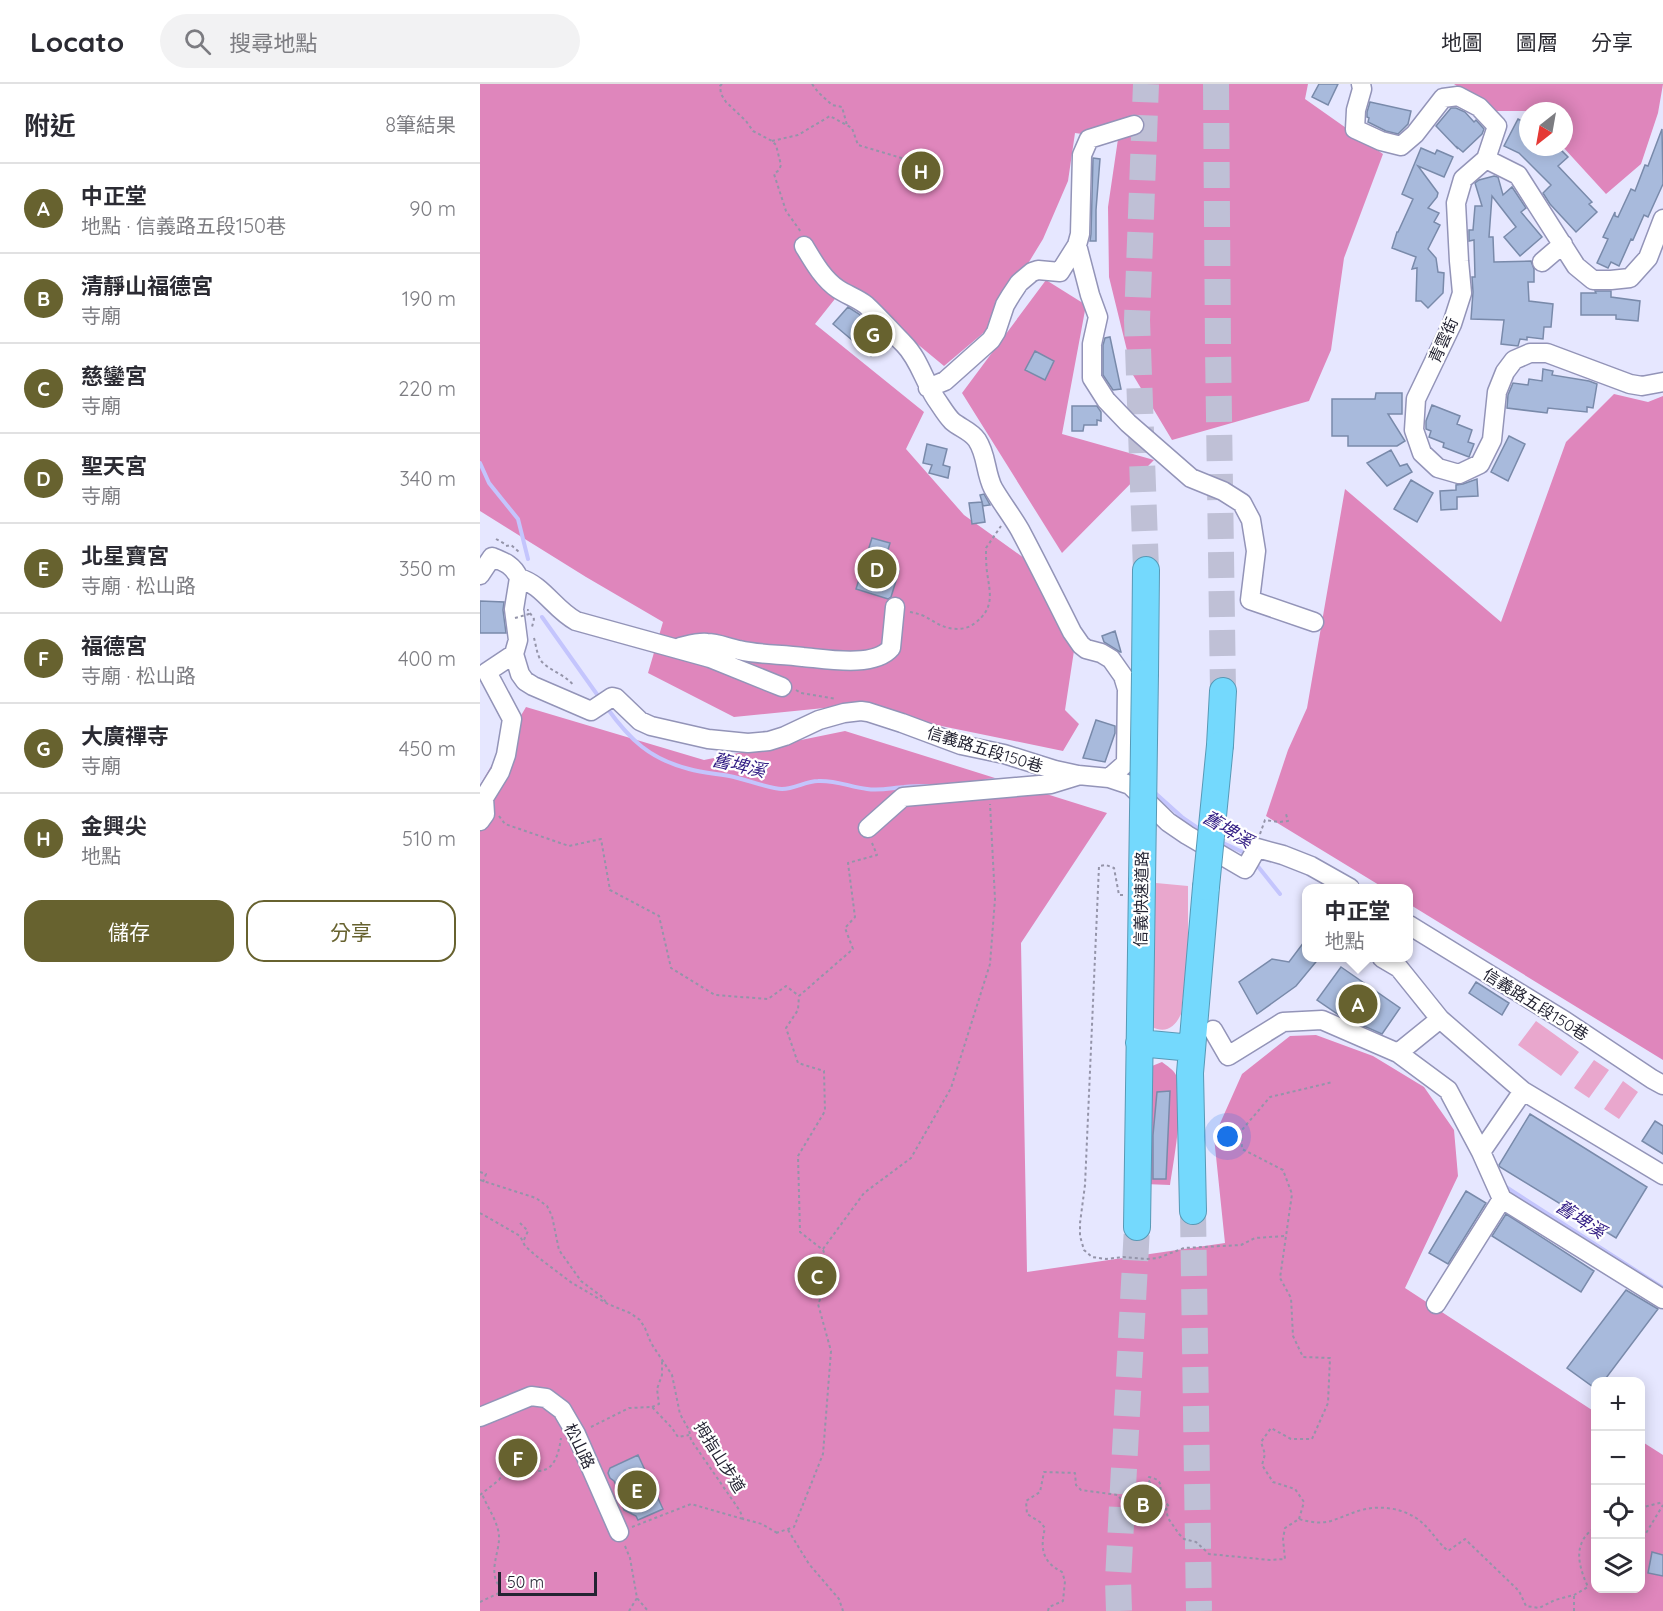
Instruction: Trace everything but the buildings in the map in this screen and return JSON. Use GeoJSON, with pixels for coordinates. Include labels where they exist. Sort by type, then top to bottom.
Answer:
{"type":"FeatureCollection","features":[{"type":"Feature","properties":{"kind":"highway","name":"信義快速道路"},"geometry":{"type":"LineString","coordinates":[[1137,1227],[1146,570]]}},
{"type":"Feature","properties":{"kind":"highway"},"geometry":{"type":"LineString","coordinates":[[1193,1211],[1190,1073],[1220,745],[1222,692]]}},
{"type":"Feature","properties":{"kind":"highway"},"geometry":{"type":"LineString","coordinates":[[1139,1043],[1192,1048]]}},
{"type":"Feature","properties":{"kind":"street"},"geometry":{"type":"LineString","coordinates":[[1361,84],[1355,129],[1381,141],[1401,146],[1415,134],[1443,98],[1458,96],[1479,107],[1497,126],[1486,159],[1518,175],[1576,266],[1593,280],[1630,278],[1648,258],[1663,219]]}},
{"type":"Feature","properties":{"kind":"street"},"geometry":{"type":"LineString","coordinates":[[935,385],[991,340],[1005,305],[1020,283],[1032,272],[1038,270],[1060,272],[1077,245],[1080,234],[1082,155],[1089,139],[1134,125]]}},
{"type":"Feature","properties":{"kind":"street","name":"青雲街"},"geometry":{"type":"LineString","coordinates":[[1486,159],[1463,179],[1456,203],[1458,261],[1462,293],[1452,324],[1416,399],[1414,430],[1422,453],[1438,468],[1459,474],[1480,464],[1492,440],[1497,392],[1505,372],[1514,360],[1530,353],[1547,353],[1630,384],[1642,386],[1663,382]]}},
{"type":"Feature","properties":{"kind":"street"},"geometry":{"type":"LineString","coordinates":[[1542,262],[1563,244]]}},
{"type":"Feature","properties":{"kind":"street"},"geometry":{"type":"LineString","coordinates":[[1077,245],[1090,296],[1098,317],[1092,344],[1092,378],[1106,400],[1128,423],[1191,478],[1223,491],[1242,503],[1251,520],[1256,551],[1250,600],[1314,622]]}},
{"type":"Feature","properties":{"kind":"street"},"geometry":{"type":"LineString","coordinates":[[804,246],[836,288],[865,304],[893,331],[935,385],[947,415],[976,438],[984,453],[987,472],[993,488],[1027,543],[1072,632],[1086,649],[1110,658],[1123,676],[1127,688],[1126,764],[1109,778]]}},
{"type":"Feature","properties":{"kind":"street"},"geometry":{"type":"LineString","coordinates":[[480,575],[492,557],[507,563],[516,571],[519,578],[531,582],[566,616],[576,621],[710,658],[782,687]]}},
{"type":"Feature","properties":{"kind":"street","name":"信義路五段150巷"},"geometry":{"type":"LineString","coordinates":[[519,578],[514,609],[524,614],[514,654],[520,674],[525,681],[591,711],[612,698],[616,698],[640,722],[651,726],[708,740],[748,743],[769,741],[785,736],[819,720],[844,713],[868,711],[961,745],[1004,754],[1078,776],[1109,778],[1130,785],[1168,822],[1245,869],[1257,848]]}},
{"type":"Feature","properties":{"kind":"street"},"geometry":{"type":"LineString","coordinates":[[676,648],[709,643],[773,656],[832,661],[871,659],[888,652],[891,648],[895,607]]}},
{"type":"Feature","properties":{"kind":"street"},"geometry":{"type":"LineString","coordinates":[[480,821],[485,814],[484,798],[503,763],[512,719],[487,672],[514,654]]}},
{"type":"Feature","properties":{"kind":"street"},"geometry":{"type":"LineString","coordinates":[[868,828],[903,797],[1051,784],[1078,776]]}},
{"type":"Feature","properties":{"kind":"street"},"geometry":{"type":"LineString","coordinates":[[1257,848],[1311,866],[1343,884]]}},
{"type":"Feature","properties":{"kind":"street","name":"信義路五段150巷"},"geometry":{"type":"LineString","coordinates":[[1413,927],[1663,1085]]}},
{"type":"Feature","properties":{"kind":"street"},"geometry":{"type":"LineString","coordinates":[[1390,962],[1399,968],[1440,1019],[1523,1091],[1663,1176]]}},
{"type":"Feature","properties":{"kind":"street"},"geometry":{"type":"LineString","coordinates":[[1398,1053],[1440,1019]]}},
{"type":"Feature","properties":{"kind":"street"},"geometry":{"type":"LineString","coordinates":[[1213,1030],[1228,1056],[1284,1022],[1322,1020],[1398,1053],[1448,1090],[1481,1152],[1502,1199],[1663,1299]]}},
{"type":"Feature","properties":{"kind":"street"},"geometry":{"type":"LineString","coordinates":[[1481,1152],[1523,1091]]}},
{"type":"Feature","properties":{"kind":"street"},"geometry":{"type":"LineString","coordinates":[[1436,1304],[1502,1199]]}},
{"type":"Feature","properties":{"kind":"street","name":"松山路"},"geometry":{"type":"LineString","coordinates":[[480,1417],[531,1396],[546,1398],[562,1410],[576,1434],[619,1532]]}},
{"type":"Feature","properties":{"kind":"path"},"geometry":{"type":"LineString","coordinates":[[722,84],[721,94],[726,102],[753,131],[776,145],[781,165],[774,174],[786,211],[802,234],[804,246]]}},
{"type":"Feature","properties":{"kind":"path"},"geometry":{"type":"LineString","coordinates":[[812,84],[832,105],[842,107],[847,125]]}},
{"type":"Feature","properties":{"kind":"path"},"geometry":{"type":"LineString","coordinates":[[772,141],[798,135],[830,116],[852,128],[858,145],[925,165]]}},
{"type":"Feature","properties":{"kind":"path"},"geometry":{"type":"LineString","coordinates":[[895,607],[923,615],[950,629],[970,627],[978,621],[990,603],[986,548],[1005,522]]}},
{"type":"Feature","properties":{"kind":"path"},"geometry":{"type":"LineString","coordinates":[[496,539],[507,546]]}},
{"type":"Feature","properties":{"kind":"path"},"geometry":{"type":"LineString","coordinates":[[524,614],[534,619],[532,631],[540,659],[562,677],[569,679],[574,687]]}},
{"type":"Feature","properties":{"kind":"path"},"geometry":{"type":"LineString","coordinates":[[782,687],[801,693],[834,698],[861,711]]}},
{"type":"Feature","properties":{"kind":"path"},"geometry":{"type":"LineString","coordinates":[[823,1250],[864,1193],[911,1158],[951,1088],[990,964],[995,899],[989,789]]}},
{"type":"Feature","properties":{"kind":"path"},"geometry":{"type":"LineString","coordinates":[[484,798],[505,824],[516,828],[569,846],[601,839],[610,890],[659,916],[671,968],[715,995],[768,999],[786,986],[799,996]]}},
{"type":"Feature","properties":{"kind":"path"},"geometry":{"type":"LineString","coordinates":[[1257,848],[1265,820],[1288,821],[1286,814]]}},
{"type":"Feature","properties":{"kind":"path"},"geometry":{"type":"LineString","coordinates":[[776,1533],[794,1527],[823,1454],[831,1351],[818,1304],[825,1286],[836,1281],[823,1250],[800,1232],[798,1156],[825,1111],[824,1071],[798,1063],[786,1028],[798,1010],[799,996],[854,949],[845,928],[855,917],[848,863],[877,855],[868,828]]}},
{"type":"Feature","properties":{"kind":"path"},"geometry":{"type":"LineString","coordinates":[[1048,1611],[1049,1607],[1063,1601],[1065,1581],[1062,1572],[1046,1560],[1043,1549],[1045,1528],[1027,1514],[1026,1501],[1040,1492],[1044,1472],[1075,1473],[1076,1485],[1081,1490],[1118,1495],[1124,1504],[1136,1500],[1153,1489],[1149,1477],[1157,1479],[1161,1483],[1161,1495],[1169,1507],[1166,1509],[1168,1518],[1184,1539],[1196,1542],[1209,1554],[1270,1560],[1285,1559],[1283,1539],[1285,1528],[1299,1519],[1304,1502],[1296,1489],[1273,1482],[1262,1465],[1265,1454],[1261,1442],[1271,1428],[1291,1439],[1312,1439],[1328,1403],[1330,1358],[1303,1357],[1293,1336],[1291,1298],[1280,1278],[1292,1194],[1283,1170],[1242,1149],[1241,1131],[1270,1097],[1333,1082]]}},
{"type":"Feature","properties":{"kind":"path"},"geometry":{"type":"LineString","coordinates":[[480,1172],[486,1174],[482,1181],[536,1198],[547,1206],[552,1216],[559,1250],[580,1281],[608,1304]]}},
{"type":"Feature","properties":{"kind":"path","name":"拇指山步道"},"geometry":{"type":"LineString","coordinates":[[480,1213],[520,1236],[535,1255],[561,1275],[608,1304],[640,1320],[651,1343],[672,1375],[680,1414],[689,1430],[689,1435],[740,1511],[743,1519]]}},
{"type":"Feature","properties":{"kind":"path"},"geometry":{"type":"LineString","coordinates":[[520,1222],[528,1232],[523,1242]]}},
{"type":"Feature","properties":{"kind":"path"},"geometry":{"type":"LineString","coordinates":[[576,1434],[629,1408],[652,1407],[659,1404],[657,1389],[662,1375],[662,1359]]}},
{"type":"Feature","properties":{"kind":"path"},"geometry":{"type":"LineString","coordinates":[[652,1407],[678,1437],[689,1435]]}},
{"type":"Feature","properties":{"kind":"path"},"geometry":{"type":"LineString","coordinates":[[480,1602],[499,1593],[494,1568],[499,1538],[496,1525],[481,1495],[499,1480],[507,1466],[535,1472],[543,1472],[549,1468],[557,1457],[565,1416]]}},
{"type":"Feature","properties":{"kind":"path"},"geometry":{"type":"LineString","coordinates":[[1645,1507],[1663,1503]]}},
{"type":"Feature","properties":{"kind":"path"},"geometry":{"type":"LineString","coordinates":[[1643,1539],[1663,1503]]}},
{"type":"Feature","properties":{"kind":"path"},"geometry":{"type":"LineString","coordinates":[[648,1611],[637,1598],[630,1557],[619,1532],[691,1504],[762,1524],[776,1533],[788,1530],[809,1564],[839,1599],[843,1611]]}},
{"type":"Feature","properties":{"kind":"path"},"geometry":{"type":"LineString","coordinates":[[1299,1519],[1311,1522],[1329,1521],[1360,1510],[1388,1508],[1404,1511],[1427,1526],[1439,1544],[1448,1551],[1465,1539],[1519,1591],[1526,1606],[1539,1608],[1555,1600],[1574,1595],[1588,1587],[1581,1570],[1579,1547],[1586,1533],[1591,1530]]}},
{"type":"Feature","properties":{"kind":"path"},"geometry":{"type":"LineString","coordinates":[[1574,1595],[1574,1611]]}},
{"type":"Feature","properties":{"kind":"path"},"geometry":{"type":"LineString","coordinates":[[629,1611],[637,1598]]}},
{"type":"Feature","properties":{"kind":"shaded area"},"geometry":{"type":"Polygon","coordinates":[[[480,84],[1308,84],[1305,99],[1383,154],[1344,258],[1331,350],[1309,401],[1172,440],[1133,375],[1109,277],[1108,207],[1118,139],[1075,133],[1068,181],[1043,239],[988,329],[944,366],[846,285],[815,324],[924,412],[906,449],[964,515],[1038,568],[1077,631],[1065,710],[1079,724],[1063,751],[844,706],[734,717],[648,673],[663,622],[480,511],[480,84]]]}},
{"type":"Feature","properties":{"kind":"shaded area"},"geometry":{"type":"Polygon","coordinates":[[[1454,84],[1663,84],[1658,113],[1641,164],[1606,194],[1571,156],[1573,102],[1519,102],[1519,111],[1493,111],[1454,84]]]}},
{"type":"Feature","properties":{"kind":"shaded area"},"geometry":{"type":"Polygon","coordinates":[[[1046,280],[1086,305],[1062,434],[1154,460],[1062,553],[962,393],[1046,280]]]}},
{"type":"Feature","properties":{"kind":"shaded area"},"geometry":{"type":"Polygon","coordinates":[[[1614,394],[1648,402],[1663,396],[1663,1060],[1413,906],[1413,884],[1377,884],[1266,816],[1288,750],[1307,708],[1345,489],[1501,622],[1566,442],[1614,394]]]}},
{"type":"Feature","properties":{"kind":"shaded area"},"geometry":{"type":"Polygon","coordinates":[[[526,707],[704,760],[845,731],[1107,813],[1021,943],[1027,1272],[1225,1243],[1214,1137],[1242,1074],[1290,1036],[1316,1035],[1373,1056],[1424,1087],[1454,1130],[1458,1176],[1405,1288],[1591,1409],[1591,1593],[1645,1593],[1645,1444],[1663,1455],[1663,1611],[480,1611],[480,785],[526,707]]]}},
{"type":"Feature","properties":{"kind":"shaded area"},"geometry":{"type":"Polygon","coordinates":[[[1156,883],[1188,886],[1188,951],[1181,1014],[1173,1026],[1162,1030],[1152,1027],[1147,1007],[1156,883]]]}},
{"type":"Feature","properties":{"kind":"shaded area"},"geometry":{"type":"Polygon","coordinates":[[[1536,1021],[1579,1052],[1561,1076],[1518,1045],[1536,1021]]]}},
{"type":"Feature","properties":{"kind":"shaded area"},"geometry":{"type":"Polygon","coordinates":[[[1594,1060],[1609,1070],[1589,1098],[1574,1088],[1594,1060]]]}},
{"type":"Feature","properties":{"kind":"shaded area"},"geometry":{"type":"Polygon","coordinates":[[[1162,1062],[1176,1075],[1179,1099],[1178,1129],[1170,1185],[1145,1184],[1147,1081],[1152,1066],[1162,1062]]]}},
{"type":"Feature","properties":{"kind":"shaded area"},"geometry":{"type":"Polygon","coordinates":[[[1623,1081],[1638,1092],[1619,1119],[1604,1109],[1623,1081]]]}},
{"type":"Feature","properties":{"kind":"waterway","name":"舊埤溪"},"geometry":{"type":"LineString","coordinates":[[480,463],[489,483],[518,519],[528,559]]}},
{"type":"Feature","properties":{"kind":"waterway","name":"舊埤溪"},"geometry":{"type":"LineString","coordinates":[[542,617],[601,700]]}},
{"type":"Feature","properties":{"kind":"waterway","name":"舊埤溪"},"geometry":{"type":"LineString","coordinates":[[607,708],[624,730],[642,747],[663,760],[694,770],[782,789],[818,781],[872,790],[931,786]]}},
{"type":"Feature","properties":{"kind":"waterway","name":"舊埤溪"},"geometry":{"type":"LineString","coordinates":[[986,781],[997,780]]}},
{"type":"Feature","properties":{"kind":"waterway","name":"舊埤溪"},"geometry":{"type":"LineString","coordinates":[[1154,792],[1183,818],[1202,831]]}},
{"type":"Feature","properties":{"kind":"waterway","name":"舊埤溪"},"geometry":{"type":"LineString","coordinates":[[1221,842],[1247,854]]}},
{"type":"Feature","properties":{"kind":"waterway","name":"舊埤溪"},"geometry":{"type":"LineString","coordinates":[[1256,864],[1280,894]]}},
{"type":"Feature","properties":{"kind":"waterway","name":"舊埤溪"},"geometry":{"type":"LineString","coordinates":[[1503,1185],[1663,1288]]}},
{"type":"Feature","properties":{"kind":"tunnel"},"geometry":{"type":"LineString","coordinates":[[1146,84],[1137,320],[1146,570]]}},
{"type":"Feature","properties":{"kind":"tunnel"},"geometry":{"type":"LineString","coordinates":[[1216,84],[1223,691]]}},
{"type":"Feature","properties":{"kind":"tunnel"},"geometry":{"type":"LineString","coordinates":[[1193,1211],[1199,1611]]}},
{"type":"Feature","properties":{"kind":"tunnel"},"geometry":{"type":"LineString","coordinates":[[1119,1611],[1118,1580],[1137,1227]]}},
{"type":"Feature","properties":{"kind":"place","name":"金興尖"},"geometry":{"type":"Point","coordinates":[921,171]}},
{"type":"Feature","properties":{"kind":"place","name":"大廣禪寺"},"geometry":{"type":"Point","coordinates":[873,334]}},
{"type":"Feature","properties":{"kind":"place","name":"聖天宮"},"geometry":{"type":"Point","coordinates":[877,569]}},
{"type":"Feature","properties":{"kind":"place","name":"中正堂"},"geometry":{"type":"Point","coordinates":[1358,1004]}},
{"type":"Feature","properties":{"kind":"place","name":"慈鑾宮"},"geometry":{"type":"Point","coordinates":[817,1276]}},
{"type":"Feature","properties":{"kind":"place","name":"福德宮"},"geometry":{"type":"Point","coordinates":[518,1458]}},
{"type":"Feature","properties":{"kind":"place","name":"北星寶宮"},"geometry":{"type":"Point","coordinates":[637,1490]}},
{"type":"Feature","properties":{"kind":"place","name":"清靜山福德宮"},"geometry":{"type":"Point","coordinates":[1143,1504]}}]}
